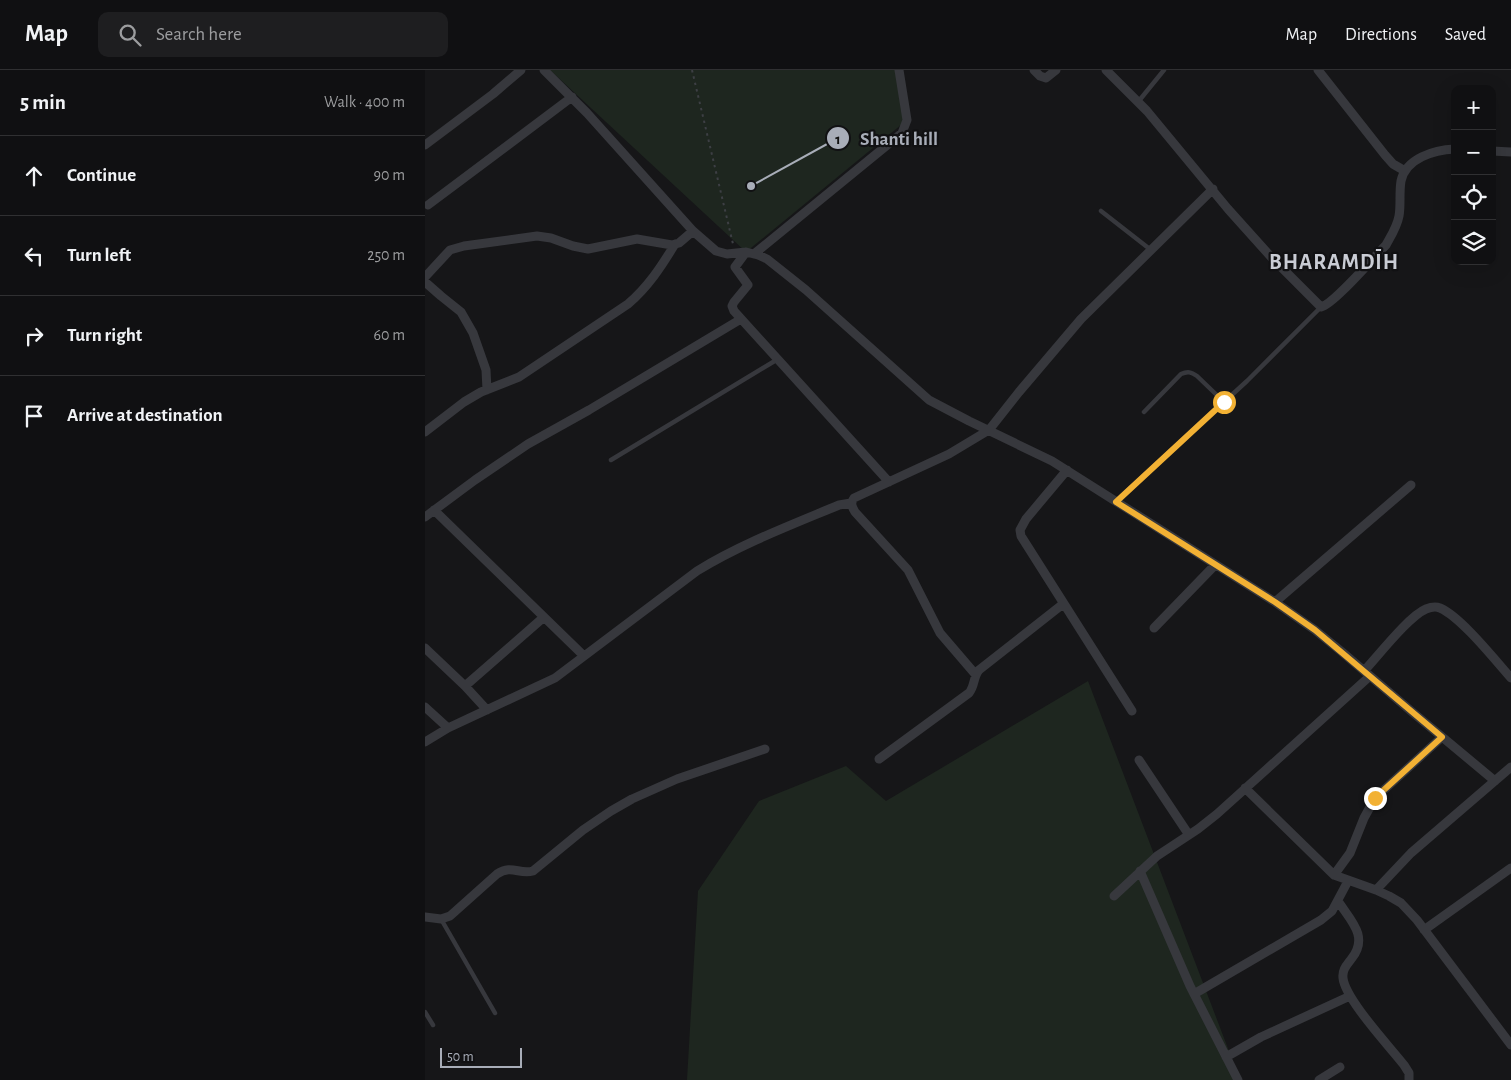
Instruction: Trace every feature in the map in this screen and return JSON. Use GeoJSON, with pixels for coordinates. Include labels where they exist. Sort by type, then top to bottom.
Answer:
{"type":"FeatureCollection","features":[{"type":"Feature","properties":{"kind":"street"},"geometry":{"type":"LineString","coordinates":[[425,144],[493,94],[521,70]]}},
{"type":"Feature","properties":{"kind":"street"},"geometry":{"type":"LineString","coordinates":[[545,70],[693,231],[716,251],[722,254],[750,253],[767,259],[806,290],[929,400],[969,422],[1029,449],[1067,470],[1275,602],[1315,630],[1495,781]]}},
{"type":"Feature","properties":{"kind":"street"},"geometry":{"type":"LineString","coordinates":[[889,482],[741,319],[732,306],[748,285],[735,268],[750,253],[902,133],[907,120],[899,70]]}},
{"type":"Feature","properties":{"kind":"street"},"geometry":{"type":"LineString","coordinates":[[1034,70],[1040,76],[1047,78],[1056,70]]}},
{"type":"Feature","properties":{"kind":"street"},"geometry":{"type":"LineString","coordinates":[[1106,70],[1138,102],[1272,258],[1321,307],[1326,306],[1339,294],[1386,245],[1399,216],[1401,179],[1408,165],[1433,153],[1451,150]]}},
{"type":"Feature","properties":{"kind":"street"},"geometry":{"type":"LineString","coordinates":[[1318,70],[1381,151],[1393,164],[1405,171]]}},
{"type":"Feature","properties":{"kind":"street"},"geometry":{"type":"LineString","coordinates":[[428,205],[571,97]]}},
{"type":"Feature","properties":{"kind":"street"},"geometry":{"type":"LineString","coordinates":[[1496,151],[1511,152]]}},
{"type":"Feature","properties":{"kind":"street"},"geometry":{"type":"LineString","coordinates":[[425,742],[448,728],[546,683],[712,561],[839,505],[851,503],[854,498],[949,454],[989,430],[1081,319],[1213,189]]}},
{"type":"Feature","properties":{"kind":"street"},"geometry":{"type":"LineString","coordinates":[[425,432],[464,402],[519,377],[628,304],[641,294],[649,284],[675,244],[693,231]]}},
{"type":"Feature","properties":{"kind":"street"},"geometry":{"type":"LineString","coordinates":[[425,277],[450,250],[528,236],[544,236],[588,249],[637,239],[675,244]]}},
{"type":"Feature","properties":{"kind":"street"},"geometry":{"type":"LineString","coordinates":[[425,282],[461,312],[473,333],[486,370],[487,390]]}},
{"type":"Feature","properties":{"kind":"street"},"geometry":{"type":"LineString","coordinates":[[425,517],[528,444],[589,410],[741,319]]}},
{"type":"Feature","properties":{"kind":"street"},"geometry":{"type":"LineString","coordinates":[[1067,470],[1026,519],[1020,530],[1021,536],[1132,711]]}},
{"type":"Feature","properties":{"kind":"street"},"geometry":{"type":"LineString","coordinates":[[1275,602],[1411,485]]}},
{"type":"Feature","properties":{"kind":"street"},"geometry":{"type":"LineString","coordinates":[[851,503],[855,512],[908,570],[940,633],[976,675]]}},
{"type":"Feature","properties":{"kind":"street"},"geometry":{"type":"LineString","coordinates":[[434,510],[585,656]]}},
{"type":"Feature","properties":{"kind":"street"},"geometry":{"type":"LineString","coordinates":[[1154,628],[1215,565]]}},
{"type":"Feature","properties":{"kind":"street"},"geometry":{"type":"LineString","coordinates":[[879,759],[969,693],[973,688],[976,675],[982,668],[1063,604]]}},
{"type":"Feature","properties":{"kind":"street"},"geometry":{"type":"LineString","coordinates":[[1113,896],[1164,851],[1217,814],[1367,674],[1419,612],[1435,606],[1452,616],[1511,678]]}},
{"type":"Feature","properties":{"kind":"street"},"geometry":{"type":"LineString","coordinates":[[465,686],[544,617]]}},
{"type":"Feature","properties":{"kind":"street"},"geometry":{"type":"LineString","coordinates":[[425,648],[487,710]]}},
{"type":"Feature","properties":{"kind":"street"},"geometry":{"type":"LineString","coordinates":[[425,707],[448,728]]}},
{"type":"Feature","properties":{"kind":"street"},"geometry":{"type":"LineString","coordinates":[[1334,876],[1351,853],[1364,818],[1375,798],[1442,737]]}},
{"type":"Feature","properties":{"kind":"street"},"geometry":{"type":"LineString","coordinates":[[425,917],[441,919],[450,916],[502,871],[515,869],[530,872],[536,869],[583,830],[632,799],[677,779],[765,748]]}},
{"type":"Feature","properties":{"kind":"street"},"geometry":{"type":"LineString","coordinates":[[1139,760],[1189,835]]}},
{"type":"Feature","properties":{"kind":"street"},"geometry":{"type":"LineString","coordinates":[[1376,890],[1405,859],[1511,767]]}},
{"type":"Feature","properties":{"kind":"street"},"geometry":{"type":"LineString","coordinates":[[1245,788],[1334,876],[1376,890],[1401,903],[1425,930],[1511,1044]]}},
{"type":"Feature","properties":{"kind":"street"},"geometry":{"type":"LineString","coordinates":[[1140,871],[1194,994],[1238,1080]]}},
{"type":"Feature","properties":{"kind":"street"},"geometry":{"type":"LineString","coordinates":[[1425,930],[1510,872]]}},
{"type":"Feature","properties":{"kind":"street"},"geometry":{"type":"LineString","coordinates":[[1194,994],[1321,920],[1332,911],[1348,881]]}},
{"type":"Feature","properties":{"kind":"street"},"geometry":{"type":"LineString","coordinates":[[1338,901],[1357,932],[1360,942],[1358,950],[1345,967],[1343,976],[1345,985],[1362,1013],[1404,1065],[1409,1073],[1409,1080]]}},
{"type":"Feature","properties":{"kind":"street"},"geometry":{"type":"LineString","coordinates":[[1226,1057],[1261,1037],[1350,996]]}},
{"type":"Feature","properties":{"kind":"street"},"geometry":{"type":"LineString","coordinates":[[1319,1080],[1340,1067]]}},
{"type":"Feature","properties":{"kind":"lane"},"geometry":{"type":"LineString","coordinates":[[1138,102],[1164,70]]}},
{"type":"Feature","properties":{"kind":"lane"},"geometry":{"type":"LineString","coordinates":[[1101,211],[1151,250]]}},
{"type":"Feature","properties":{"kind":"lane"},"geometry":{"type":"LineString","coordinates":[[1116,502],[1247,381],[1321,307]]}},
{"type":"Feature","properties":{"kind":"lane"},"geometry":{"type":"LineString","coordinates":[[611,460],[778,359]]}},
{"type":"Feature","properties":{"kind":"lane"},"geometry":{"type":"LineString","coordinates":[[1144,412],[1181,374],[1187,372],[1197,376],[1224,402]]}},
{"type":"Feature","properties":{"kind":"lane"},"geometry":{"type":"LineString","coordinates":[[441,919],[495,1013]]}},
{"type":"Feature","properties":{"kind":"lane"},"geometry":{"type":"LineString","coordinates":[[425,1012],[433,1025]]}},
{"type":"Feature","properties":{"kind":"path"},"geometry":{"type":"LineString","coordinates":[[692,70],[735,253]]}},
{"type":"Feature","properties":{"kind":"shaded area"},"geometry":{"type":"Polygon","coordinates":[[[550,70],[899,70],[907,120],[746,252],[550,70]]]}},
{"type":"Feature","properties":{"kind":"shaded area"},"geometry":{"type":"Polygon","coordinates":[[[1088,681],[1240,1080],[687,1080],[698,891],[759,801],[846,766],[886,801],[1088,681]]]}},
{"type":"Feature","properties":{"kind":"place","name":"Shanti hill"},"geometry":{"type":"Point","coordinates":[751,186]}},
{"type":"Feature","properties":{"kind":"district","name":"BHARAMDĪH"},"geometry":{"type":"Point","coordinates":[1334,261]}},
{"type":"Feature","properties":{"kind":"route"},"geometry":{"type":"LineString","coordinates":[[1224,402],[1116,502],[1275,602],[1315,630],[1442,737],[1375,798]]}}]}
